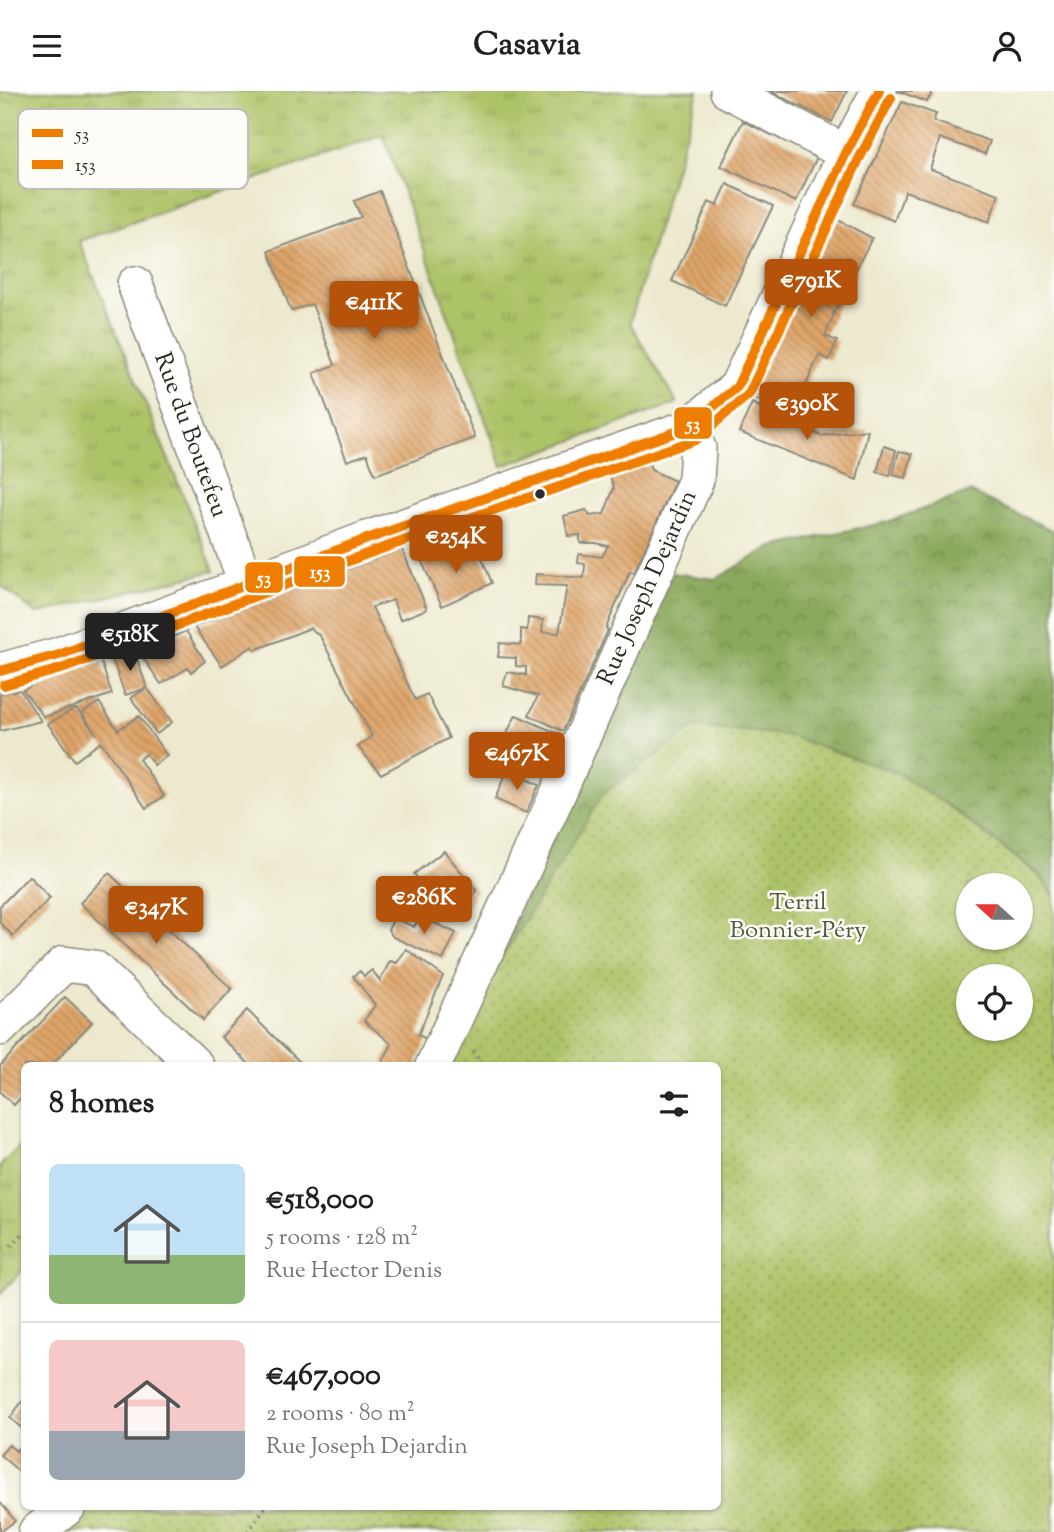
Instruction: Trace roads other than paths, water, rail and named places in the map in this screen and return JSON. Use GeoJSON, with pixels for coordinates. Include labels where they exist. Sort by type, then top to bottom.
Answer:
{"type":"FeatureCollection","features":[{"type":"Feature","properties":{"kind":"street"},"geometry":{"type":"LineString","coordinates":[[728,91],[846,153]]}},
{"type":"Feature","properties":{"kind":"street"},"geometry":{"type":"LineString","coordinates":[[0,671],[59,655],[367,539],[687,428],[737,387],[846,153],[879,91]]}},
{"type":"Feature","properties":{"kind":"street","name":"Rue du Boutefeu"},"geometry":{"type":"LineString","coordinates":[[135,283],[247,585]]}},
{"type":"Feature","properties":{"kind":"street","name":"Rue Joseph Dejardin"},"geometry":{"type":"LineString","coordinates":[[435,1062],[696,480],[698,447],[687,428]]}},
{"type":"Feature","properties":{"kind":"street"},"geometry":{"type":"LineString","coordinates":[[0,1028],[64,964],[94,968],[192,1062]]}},
{"type":"Feature","properties":{"kind":"street"},"geometry":{"type":"LineString","coordinates":[[36,1532],[64,1510]]}},
{"type":"Feature","properties":{"kind":"park label","name":"Terril Bonnier-Péry"},"geometry":{"type":"Point","coordinates":[798,917]}}]}
